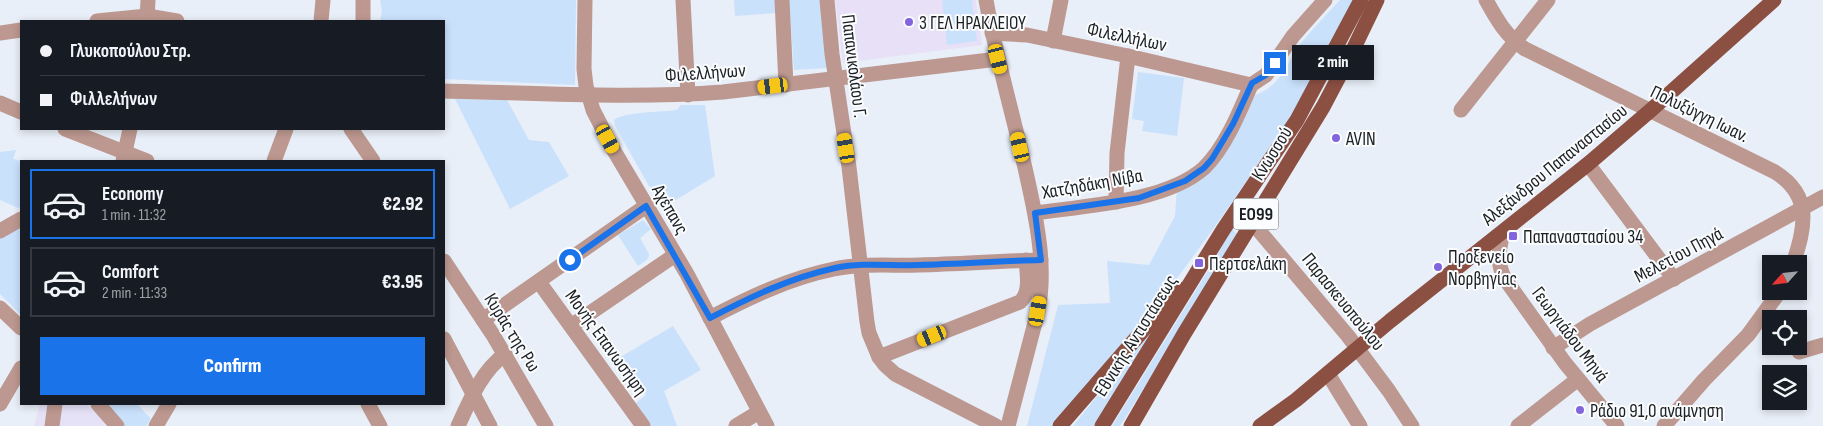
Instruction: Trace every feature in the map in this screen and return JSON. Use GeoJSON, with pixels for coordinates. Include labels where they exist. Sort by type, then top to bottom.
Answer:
{"type":"FeatureCollection","features":[{"type":"Feature","properties":{"kind":"main road","name":"Κνωσσού"},"geometry":{"type":"LineString","coordinates":[[1202,264],[1297,120],[1361,0]]}},
{"type":"Feature","properties":{"kind":"main road","name":"Κνωσσού"},"geometry":{"type":"LineString","coordinates":[[1131,426],[1184,334],[1323,107],[1351,54],[1376,0]]}},
{"type":"Feature","properties":{"kind":"main road","name":"Αλεξάνδρου Παπαναστασίου"},"geometry":{"type":"LineString","coordinates":[[1263,425],[1588,164],[1774,0]]}},
{"type":"Feature","properties":{"kind":"main road"},"geometry":{"type":"LineString","coordinates":[[1060,426],[1154,316],[1202,264]]}},
{"type":"Feature","properties":{"kind":"main road","name":"Εθνικής Αντιστάσεως"},"geometry":{"type":"LineString","coordinates":[[1102,426],[1202,264]]}},
{"type":"Feature","properties":{"kind":"street"},"geometry":{"type":"LineString","coordinates":[[147,19],[148,0]]}},
{"type":"Feature","properties":{"kind":"street"},"geometry":{"type":"LineString","coordinates":[[321,20],[323,0]]}},
{"type":"Feature","properties":{"kind":"street"},"geometry":{"type":"LineString","coordinates":[[363,0],[363,20]]}},
{"type":"Feature","properties":{"kind":"street","name":"Αχέπανς"},"geometry":{"type":"LineString","coordinates":[[585,0],[584,69],[588,94],[602,130],[675,255],[767,426]]}},
{"type":"Feature","properties":{"kind":"street"},"geometry":{"type":"LineString","coordinates":[[683,0],[688,95]]}},
{"type":"Feature","properties":{"kind":"street"},"geometry":{"type":"LineString","coordinates":[[782,0],[786,85]]}},
{"type":"Feature","properties":{"kind":"street","name":"Παπανικολάου Γ."},"geometry":{"type":"LineString","coordinates":[[826,0],[869,333],[880,358],[895,374],[996,426]]}},
{"type":"Feature","properties":{"kind":"street"},"geometry":{"type":"LineString","coordinates":[[880,358],[1020,302],[1027,291],[1034,260],[1035,213],[992,33],[986,0]]}},
{"type":"Feature","properties":{"kind":"street"},"geometry":{"type":"LineString","coordinates":[[1053,41],[1061,0]]}},
{"type":"Feature","properties":{"kind":"street"},"geometry":{"type":"LineString","coordinates":[[1251,85],[1266,75],[1293,36],[1325,0]]}},
{"type":"Feature","properties":{"kind":"street"},"geometry":{"type":"LineString","coordinates":[[1486,0],[1500,25],[1514,42]]}},
{"type":"Feature","properties":{"kind":"street"},"geometry":{"type":"LineString","coordinates":[[1461,110],[1548,0]]}},
{"type":"Feature","properties":{"kind":"street"},"geometry":{"type":"LineString","coordinates":[[122,20],[162,20]]}},
{"type":"Feature","properties":{"kind":"street"},"geometry":{"type":"LineString","coordinates":[[0,33],[20,30]]}},
{"type":"Feature","properties":{"kind":"street","name":"Φιλελλήλων"},"geometry":{"type":"LineString","coordinates":[[992,33],[1027,36],[1128,56],[1251,85]]}},
{"type":"Feature","properties":{"kind":"street","name":"Πολυξύγγη Ιωαν."},"geometry":{"type":"LineString","coordinates":[[1514,42],[1782,177],[1793,187],[1803,209],[1803,226],[1795,255]]}},
{"type":"Feature","properties":{"kind":"street"},"geometry":{"type":"LineString","coordinates":[[1116,202],[1117,152],[1128,56]]}},
{"type":"Feature","properties":{"kind":"street","name":"Φιλελλήνων"},"geometry":{"type":"LineString","coordinates":[[445,91],[688,95],[998,59]]}},
{"type":"Feature","properties":{"kind":"street","name":"Χατζηδάκη Νίβα"},"geometry":{"type":"LineString","coordinates":[[1035,213],[1139,198],[1185,181],[1204,168],[1215,154],[1233,124],[1251,85]]}},
{"type":"Feature","properties":{"kind":"street"},"geometry":{"type":"LineString","coordinates":[[0,103],[20,112]]}},
{"type":"Feature","properties":{"kind":"street"},"geometry":{"type":"LineString","coordinates":[[67,130],[124,157],[141,160]]}},
{"type":"Feature","properties":{"kind":"street"},"geometry":{"type":"LineString","coordinates":[[124,157],[130,130]]}},
{"type":"Feature","properties":{"kind":"street"},"geometry":{"type":"LineString","coordinates":[[274,160],[282,130]]}},
{"type":"Feature","properties":{"kind":"street"},"geometry":{"type":"LineString","coordinates":[[352,130],[372,160]]}},
{"type":"Feature","properties":{"kind":"street"},"geometry":{"type":"LineString","coordinates":[[1588,164],[1674,279]]}},
{"type":"Feature","properties":{"kind":"street","name":"Μελετίου Πηγά"},"geometry":{"type":"LineString","coordinates":[[1553,348],[1590,324],[1803,209],[1821,202]]}},
{"type":"Feature","properties":{"kind":"street"},"geometry":{"type":"LineString","coordinates":[[483,320],[646,206]]}},
{"type":"Feature","properties":{"kind":"street","name":"Παρασκευοπούλου"},"geometry":{"type":"LineString","coordinates":[[1239,207],[1357,348],[1412,426]]}},
{"type":"Feature","properties":{"kind":"street"},"geometry":{"type":"LineString","coordinates":[[0,231],[20,220]]}},
{"type":"Feature","properties":{"kind":"street","name":"Γεωργιάδου Μηνά"},"geometry":{"type":"LineString","coordinates":[[1503,232],[1498,259],[1500,271],[1553,348],[1617,426]]}},
{"type":"Feature","properties":{"kind":"street"},"geometry":{"type":"LineString","coordinates":[[571,326],[675,255]]}},
{"type":"Feature","properties":{"kind":"street"},"geometry":{"type":"LineString","coordinates":[[710,318],[757,294],[791,281],[836,268],[860,265],[921,265],[1034,260]]}},
{"type":"Feature","properties":{"kind":"street"},"geometry":{"type":"LineString","coordinates":[[1008,426],[1041,293],[1034,260]]}},
{"type":"Feature","properties":{"kind":"street","name":"Κυράς της Ρω"},"geometry":{"type":"LineString","coordinates":[[445,263],[505,354],[546,426]]}},
{"type":"Feature","properties":{"kind":"street","name":"Μονής Επανωσήφη"},"geometry":{"type":"LineString","coordinates":[[539,282],[643,426]]}},
{"type":"Feature","properties":{"kind":"street"},"geometry":{"type":"LineString","coordinates":[[1664,426],[1704,380],[1748,335],[1773,300]]}},
{"type":"Feature","properties":{"kind":"street"},"geometry":{"type":"LineString","coordinates":[[0,308],[20,327]]}},
{"type":"Feature","properties":{"kind":"street"},"geometry":{"type":"LineString","coordinates":[[445,341],[490,426]]}},
{"type":"Feature","properties":{"kind":"street"},"geometry":{"type":"LineString","coordinates":[[1807,350],[1823,345]]}},
{"type":"Feature","properties":{"kind":"street"},"geometry":{"type":"LineString","coordinates":[[458,426],[488,370],[505,354]]}},
{"type":"Feature","properties":{"kind":"street"},"geometry":{"type":"LineString","coordinates":[[0,404],[20,370]]}},
{"type":"Feature","properties":{"kind":"street"},"geometry":{"type":"LineString","coordinates":[[1328,374],[1360,426]]}},
{"type":"Feature","properties":{"kind":"street"},"geometry":{"type":"LineString","coordinates":[[1518,426],[1578,379]]}},
{"type":"Feature","properties":{"kind":"street"},"geometry":{"type":"LineString","coordinates":[[52,426],[55,405]]}},
{"type":"Feature","properties":{"kind":"street"},"geometry":{"type":"LineString","coordinates":[[99,405],[117,426]]}},
{"type":"Feature","properties":{"kind":"street"},"geometry":{"type":"LineString","coordinates":[[163,424],[169,405]]}},
{"type":"Feature","properties":{"kind":"street"},"geometry":{"type":"LineString","coordinates":[[369,405],[380,426]]}},
{"type":"Feature","properties":{"kind":"street"},"geometry":{"type":"LineString","coordinates":[[736,426],[759,412]]}},
{"type":"Feature","properties":{"kind":"shaded area"},"geometry":{"type":"Polygon","coordinates":[[[380,0],[576,0],[575,85],[445,79],[445,20],[380,20],[382,11],[380,0]]]}},
{"type":"Feature","properties":{"kind":"shaded area"},"geometry":{"type":"Polygon","coordinates":[[[734,0],[775,0],[776,13],[735,16],[734,0]]]}},
{"type":"Feature","properties":{"kind":"shaded area"},"geometry":{"type":"Polygon","coordinates":[[[789,0],[824,0],[828,68],[794,70],[789,0]]]}},
{"type":"Feature","properties":{"kind":"shaded area","name":"3 ΓΕΛ ΗΡΑΚΛΕΙΟΥ"},"geometry":{"type":"Polygon","coordinates":[[[835,0],[976,0],[982,45],[843,63],[835,0]]]}},
{"type":"Feature","properties":{"kind":"shaded area"},"geometry":{"type":"Polygon","coordinates":[[[942,0],[972,0],[977,41],[947,45],[942,0]]]}},
{"type":"Feature","properties":{"kind":"shaded area"},"geometry":{"type":"Polygon","coordinates":[[[1340,0],[1353,0],[1326,57],[1284,127],[1214,228],[1161,300],[1053,426],[1027,426],[1058,305],[1110,303],[1107,261],[1149,265],[1175,216],[1177,187],[1194,181],[1253,96],[1270,87],[1276,81],[1301,43],[1340,0]]]}},
{"type":"Feature","properties":{"kind":"shaded area"},"geometry":{"type":"Polygon","coordinates":[[[1138,72],[1184,78],[1177,136],[1142,131],[1144,121],[1132,119],[1138,72]]]}},
{"type":"Feature","properties":{"kind":"shaded area"},"geometry":{"type":"Polygon","coordinates":[[[455,99],[507,100],[529,140],[549,142],[569,176],[510,209],[455,99]]]}},
{"type":"Feature","properties":{"kind":"shaded area"},"geometry":{"type":"Polygon","coordinates":[[[681,105],[705,105],[715,176],[666,206],[649,186],[615,126],[614,120],[626,115],[677,110],[681,105]]]}},
{"type":"Feature","properties":{"kind":"shaded area"},"geometry":{"type":"Polygon","coordinates":[[[16,150],[13,159],[20,161],[20,207],[0,200],[0,152],[16,150]]]}},
{"type":"Feature","properties":{"kind":"shaded area"},"geometry":{"type":"Polygon","coordinates":[[[643,220],[651,229],[640,238],[649,256],[638,266],[618,235],[643,220]]]}},
{"type":"Feature","properties":{"kind":"shaded area"},"geometry":{"type":"Polygon","coordinates":[[[20,225],[20,314],[0,294],[0,237],[20,225]]]}},
{"type":"Feature","properties":{"kind":"shaded area"},"geometry":{"type":"Polygon","coordinates":[[[1231,228],[1237,234],[1176,337],[1120,426],[1112,426],[1211,266],[1231,228]]]}},
{"type":"Feature","properties":{"kind":"shaded area"},"geometry":{"type":"Polygon","coordinates":[[[673,326],[701,370],[664,391],[677,426],[652,426],[636,403],[646,395],[639,385],[636,387],[617,359],[673,326]]]}},
{"type":"Feature","properties":{"kind":"shaded area"},"geometry":{"type":"Polygon","coordinates":[[[1155,329],[1094,426],[1073,426],[1131,354],[1155,329]]]}},
{"type":"Feature","properties":{"kind":"shaded area"},"geometry":{"type":"Polygon","coordinates":[[[40,405],[87,405],[99,416],[105,426],[34,426],[40,405]]]}},
{"type":"Feature","properties":{"kind":"shaded area"},"geometry":{"type":"Polygon","coordinates":[[[106,405],[138,405],[151,419],[146,426],[124,426],[106,405]]]}},
{"type":"Feature","properties":{"kind":"place","name":"3 ΓΕΛ ΗΡΑΚΛΕΙΟΥ"},"geometry":{"type":"Point","coordinates":[909,22]}},
{"type":"Feature","properties":{"kind":"place","name":"AVIN"},"geometry":{"type":"Point","coordinates":[1336,138]}},
{"type":"Feature","properties":{"kind":"place","name":"Παπαναστασίου 34"},"geometry":{"type":"Point","coordinates":[1513,236]}},
{"type":"Feature","properties":{"kind":"place","name":"Περτσελάκη"},"geometry":{"type":"Point","coordinates":[1199,263]}},
{"type":"Feature","properties":{"kind":"place","name":"Προξενείο Νορβηγίας"},"geometry":{"type":"Point","coordinates":[1438,267]}},
{"type":"Feature","properties":{"kind":"place","name":"Ράδιο 91,0 ανάμνηση"},"geometry":{"type":"Point","coordinates":[1580,410]}},
{"type":"Feature","properties":{"kind":"route"},"geometry":{"type":"LineString","coordinates":[[570,260],[646,206],[687,274],[710,318],[764,291],[836,268],[860,265],[894,266],[1041,260],[1035,213],[1139,198],[1185,181],[1198,173],[1212,159],[1233,124],[1252,83],[1266,75],[1275,63]]}}]}
